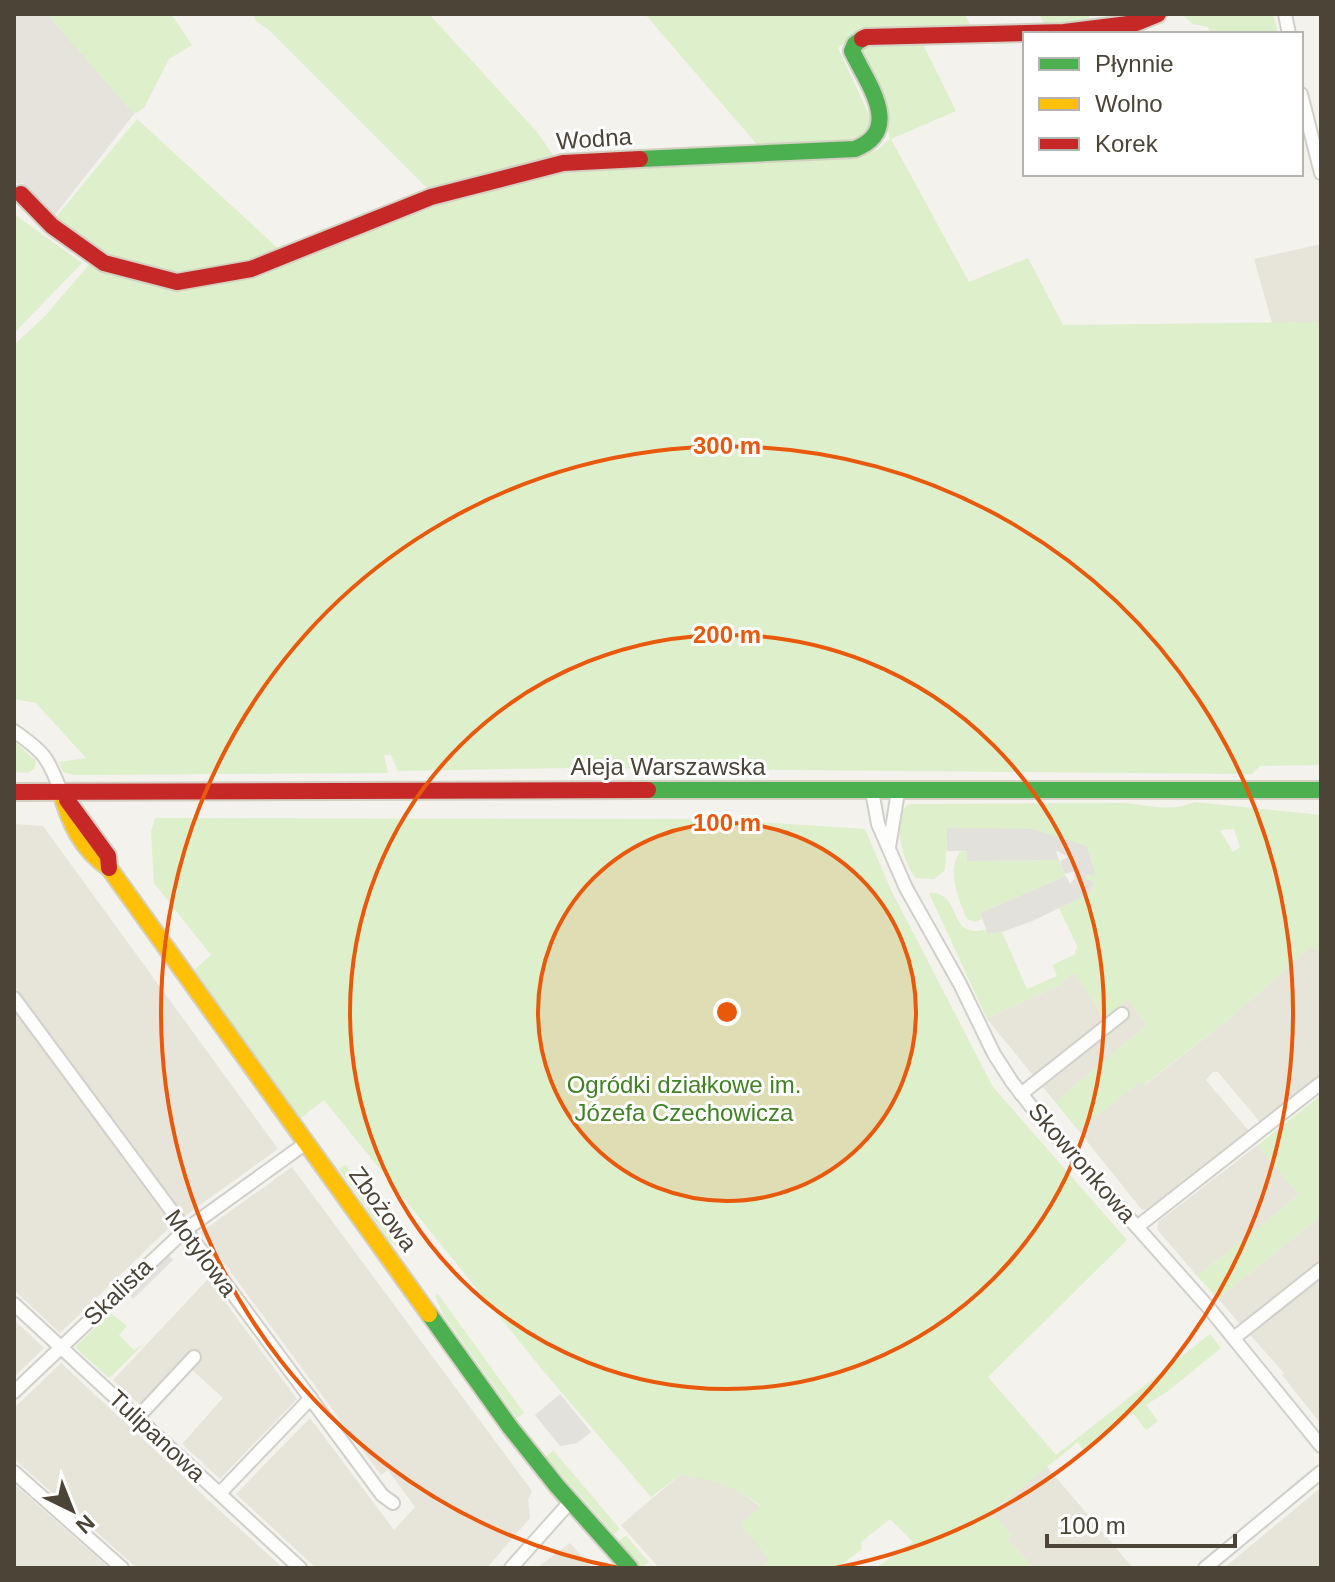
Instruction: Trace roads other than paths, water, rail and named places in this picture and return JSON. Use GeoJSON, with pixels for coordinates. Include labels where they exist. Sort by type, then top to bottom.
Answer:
{"type":"FeatureCollection","features":[{"type":"Feature","properties":{"kind":"street","name":"Wodna"},"geometry":{"type":"LineString","coordinates":[[1064,32],[1087,27],[1132,25],[1158,14]]}},
{"type":"Feature","properties":{"kind":"street","name":"Wodna"},"geometry":{"type":"LineString","coordinates":[[21,194],[52,226],[104,263],[177,282],[251,269],[431,197],[563,163],[855,149],[869,144],[877,135],[881,113],[853,58],[855,44],[866,37],[1023,33]]}},
{"type":"Feature","properties":{"kind":"street"},"geometry":{"type":"LineString","coordinates":[[1303,102],[1321,173]]}},
{"type":"Feature","properties":{"kind":"street"},"geometry":{"type":"LineString","coordinates":[[14,731],[40,750],[49,761],[61,792]]}},
{"type":"Feature","properties":{"kind":"street","name":"Aleja Warszawska"},"geometry":{"type":"LineString","coordinates":[[14,792],[1321,790]]}},
{"type":"Feature","properties":{"kind":"street","name":"Skowronkowa"},"geometry":{"type":"LineString","coordinates":[[872,791],[878,824],[906,888],[960,984],[994,1054],[1021,1094],[1234,1338],[1321,1446]]}},
{"type":"Feature","properties":{"kind":"street","name":"Zbożowa"},"geometry":{"type":"LineString","coordinates":[[61,792],[108,856],[109,868],[510,1427],[570,1502],[630,1568]]}},
{"type":"Feature","properties":{"kind":"street"},"geometry":{"type":"LineString","coordinates":[[889,850],[898,792]]}},
{"type":"Feature","properties":{"kind":"street","name":"Motylowa"},"geometry":{"type":"LineString","coordinates":[[14,998],[382,1495],[393,1503]]}},
{"type":"Feature","properties":{"kind":"street"},"geometry":{"type":"LineString","coordinates":[[1021,1094],[1122,1014]]}},
{"type":"Feature","properties":{"kind":"street"},"geometry":{"type":"LineString","coordinates":[[1137,1227],[1321,1083]]}},
{"type":"Feature","properties":{"kind":"street","name":"Skalista"},"geometry":{"type":"LineString","coordinates":[[14,1392],[184,1231],[306,1143]]}},
{"type":"Feature","properties":{"kind":"street"},"geometry":{"type":"LineString","coordinates":[[1234,1338],[1321,1269]]}},
{"type":"Feature","properties":{"kind":"street","name":"Tulipanowa"},"geometry":{"type":"LineString","coordinates":[[14,1304],[300,1568]]}},
{"type":"Feature","properties":{"kind":"street"},"geometry":{"type":"LineString","coordinates":[[138,1417],[194,1357]]}},
{"type":"Feature","properties":{"kind":"street"},"geometry":{"type":"LineString","coordinates":[[220,1493],[311,1398]]}},
{"type":"Feature","properties":{"kind":"street"},"geometry":{"type":"LineString","coordinates":[[14,1472],[122,1568]]}},
{"type":"Feature","properties":{"kind":"street"},"geometry":{"type":"LineString","coordinates":[[1205,1568],[1321,1472]]}},
{"type":"Feature","properties":{"kind":"street"},"geometry":{"type":"LineString","coordinates":[[511,1568],[570,1502]]}},
{"type":"Feature","properties":{"kind":"park label","name":"Ogródki działkowe im. Józefa Czechowicza"},"geometry":{"type":"Point","coordinates":[684,1099]}}]}
